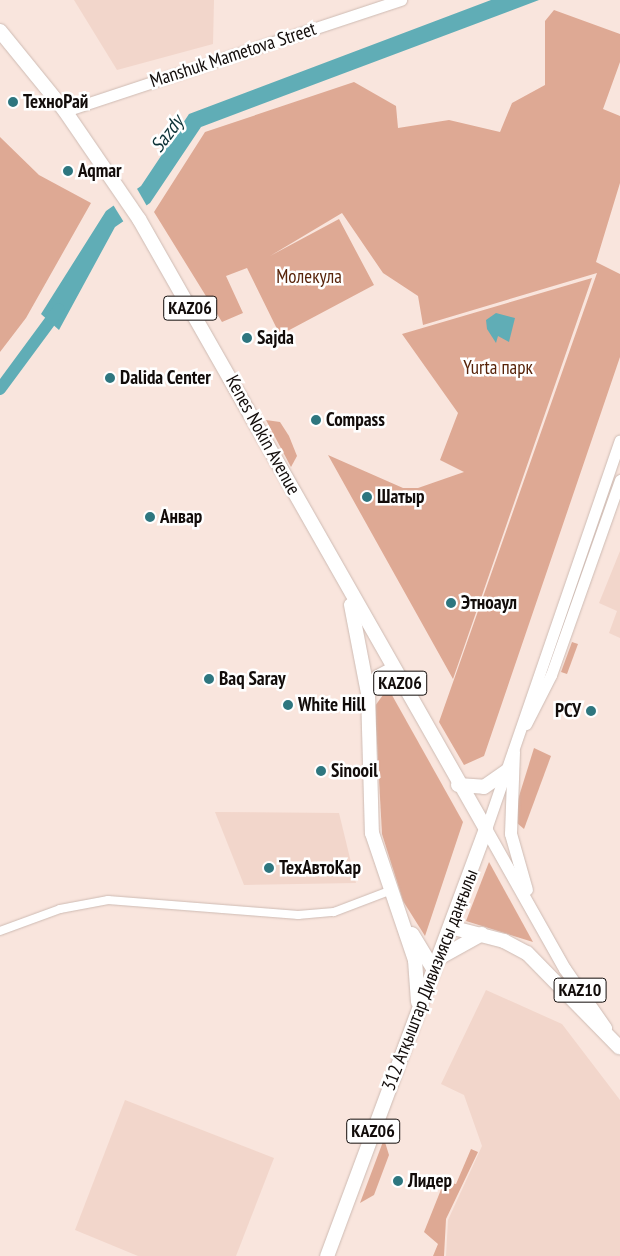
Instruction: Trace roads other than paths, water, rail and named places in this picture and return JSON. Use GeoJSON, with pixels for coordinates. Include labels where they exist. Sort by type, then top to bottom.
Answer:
{"type":"FeatureCollection","features":[{"type":"Feature","properties":{"kind":"highway","name":"Kenes Nokin Avenue"},"geometry":{"type":"LineString","coordinates":[[0,31],[65,111],[119,187],[139,219],[243,400],[392,669],[486,830]]}},
{"type":"Feature","properties":{"kind":"highway"},"geometry":{"type":"LineString","coordinates":[[344,580],[363,653],[368,693],[369,810],[389,891],[415,960],[419,1005]]}},
{"type":"Feature","properties":{"kind":"highway"},"geometry":{"type":"LineString","coordinates":[[368,693],[378,677],[392,669]]}},
{"type":"Feature","properties":{"kind":"highway"},"geometry":{"type":"LineString","coordinates":[[458,785],[484,788],[507,771]]}},
{"type":"Feature","properties":{"kind":"highway","name":"312 Атқыштар Дивизиясы даңғылы"},"geometry":{"type":"LineString","coordinates":[[326,1256],[486,830]]}},
{"type":"Feature","properties":{"kind":"highway"},"geometry":{"type":"LineString","coordinates":[[399,917],[436,964],[482,934]]}},
{"type":"Feature","properties":{"kind":"highway"},"geometry":{"type":"LineString","coordinates":[[450,927],[482,934],[527,953],[620,1048]]}},
{"type":"Feature","properties":{"kind":"main road","name":"Manshuk Mametova Street"},"geometry":{"type":"LineString","coordinates":[[65,111],[401,0]]}},
{"type":"Feature","properties":{"kind":"main road","name":"312 Атқыштар Дивизиясы даңғылы"},"geometry":{"type":"LineString","coordinates":[[486,830],[521,732],[553,628],[620,440]]}},
{"type":"Feature","properties":{"kind":"main road","name":"312 Атқыштар Дивизиясы даңғылы"},"geometry":{"type":"LineString","coordinates":[[521,732],[542,697],[620,480]]}},
{"type":"Feature","properties":{"kind":"main road"},"geometry":{"type":"LineString","coordinates":[[582,548],[594,553]]}},
{"type":"Feature","properties":{"kind":"main road"},"geometry":{"type":"LineString","coordinates":[[553,628],[566,632]]}},
{"type":"Feature","properties":{"kind":"main road"},"geometry":{"type":"LineString","coordinates":[[514,752],[511,834],[543,932]]}},
{"type":"Feature","properties":{"kind":"main road","name":"KAZ10"},"geometry":{"type":"LineString","coordinates":[[486,830],[543,932],[620,1048]]}},
{"type":"Feature","properties":{"kind":"street"},"geometry":{"type":"LineString","coordinates":[[0,932],[60,909],[108,900],[298,915],[334,912],[389,891]]}},
{"type":"Feature","properties":{"kind":"water"},"geometry":{"type":"Polygon","coordinates":[[[491,0],[539,0],[201,127],[150,203],[115,227],[59,330],[41,314],[106,211],[141,186],[189,114],[491,0]]]}},
{"type":"Feature","properties":{"kind":"water"},"geometry":{"type":"Polygon","coordinates":[[[496,313],[515,318],[509,342],[498,336],[496,343],[487,329],[486,320],[496,313]]]}},
{"type":"Feature","properties":{"kind":"waterway","name":"Sazdy"},"geometry":{"type":"LineString","coordinates":[[0,389],[59,309]]}},
{"type":"Feature","properties":{"kind":"place","name":"ТехноРай"},"geometry":{"type":"Point","coordinates":[13,102]}},
{"type":"Feature","properties":{"kind":"place","name":"Aqmar"},"geometry":{"type":"Point","coordinates":[68,171]}},
{"type":"Feature","properties":{"kind":"place","name":"Sajda"},"geometry":{"type":"Point","coordinates":[247,338]}},
{"type":"Feature","properties":{"kind":"place","name":"Dalida Center"},"geometry":{"type":"Point","coordinates":[110,378]}},
{"type":"Feature","properties":{"kind":"place","name":"Compass"},"geometry":{"type":"Point","coordinates":[316,420]}},
{"type":"Feature","properties":{"kind":"place","name":"Шатыр"},"geometry":{"type":"Point","coordinates":[367,497]}},
{"type":"Feature","properties":{"kind":"place","name":"Анвар"},"geometry":{"type":"Point","coordinates":[150,517]}},
{"type":"Feature","properties":{"kind":"place","name":"Этноаул"},"geometry":{"type":"Point","coordinates":[451,603]}},
{"type":"Feature","properties":{"kind":"place","name":"Baq Saray"},"geometry":{"type":"Point","coordinates":[209,679]}},
{"type":"Feature","properties":{"kind":"place","name":"White Hill"},"geometry":{"type":"Point","coordinates":[288,705]}},
{"type":"Feature","properties":{"kind":"place","name":"РСУ"},"geometry":{"type":"Point","coordinates":[591,711]}},
{"type":"Feature","properties":{"kind":"place","name":"Sinooil"},"geometry":{"type":"Point","coordinates":[321,771]}},
{"type":"Feature","properties":{"kind":"place","name":"ТехАвтоКар"},"geometry":{"type":"Point","coordinates":[269,868]}},
{"type":"Feature","properties":{"kind":"place","name":"Лидер"},"geometry":{"type":"Point","coordinates":[398,1181]}},
{"type":"Feature","properties":{"kind":"park label","name":"Молекула"},"geometry":{"type":"Point","coordinates":[309,277]}},
{"type":"Feature","properties":{"kind":"park label","name":"Yurta парк"},"geometry":{"type":"Point","coordinates":[498,368]}}]}
